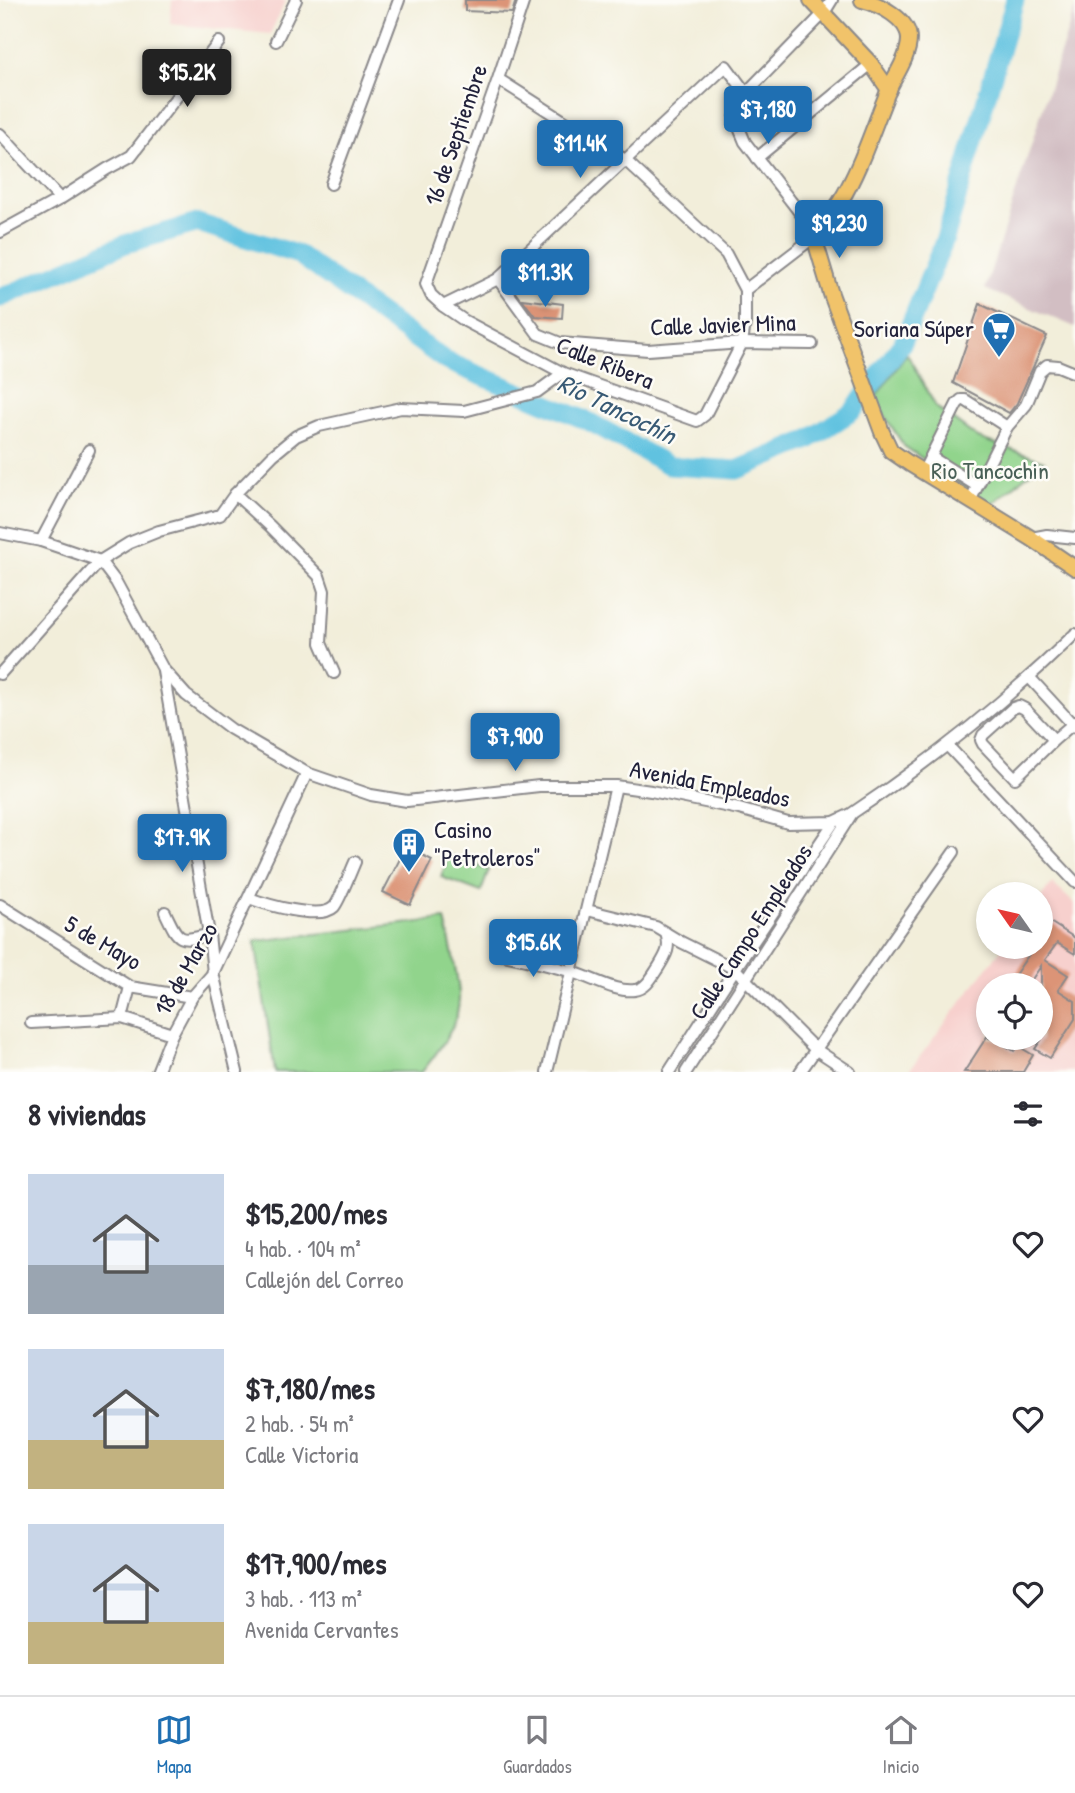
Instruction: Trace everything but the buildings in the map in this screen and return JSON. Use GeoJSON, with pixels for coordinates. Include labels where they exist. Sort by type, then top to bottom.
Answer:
{"type":"FeatureCollection","features":[{"type":"Feature","properties":{"kind":"main road"},"geometry":{"type":"LineString","coordinates":[[811,0],[871,64],[889,89]]}},
{"type":"Feature","properties":{"kind":"main road"},"geometry":{"type":"LineString","coordinates":[[862,0],[888,10],[904,26],[909,37],[869,143],[841,201],[814,237],[831,293],[882,432],[891,451],[1075,568]]}},
{"type":"Feature","properties":{"kind":"street"},"geometry":{"type":"LineString","coordinates":[[276,41],[296,0]]}},
{"type":"Feature","properties":{"kind":"street"},"geometry":{"type":"LineString","coordinates":[[331,184],[399,0]]}},
{"type":"Feature","properties":{"kind":"street","name":"16 de Septiembre"},"geometry":{"type":"LineString","coordinates":[[426,284],[524,0]]}},
{"type":"Feature","properties":{"kind":"street"},"geometry":{"type":"LineString","coordinates":[[745,290],[814,237],[807,222],[745,142],[735,118],[747,93],[824,13],[832,0]]}},
{"type":"Feature","properties":{"kind":"street"},"geometry":{"type":"LineString","coordinates":[[0,232],[131,156],[219,42]]}},
{"type":"Feature","properties":{"kind":"street"},"geometry":{"type":"LineString","coordinates":[[757,158],[871,64]]}},
{"type":"Feature","properties":{"kind":"street"},"geometry":{"type":"LineString","coordinates":[[443,306],[498,278],[726,66],[747,93]]}},
{"type":"Feature","properties":{"kind":"street"},"geometry":{"type":"LineString","coordinates":[[498,79],[625,160],[726,254],[745,290],[742,343]]}},
{"type":"Feature","properties":{"kind":"street"},"geometry":{"type":"LineString","coordinates":[[0,134],[60,199]]}},
{"type":"Feature","properties":{"kind":"street","name":"Calle Javier Mina"},"geometry":{"type":"LineString","coordinates":[[498,278],[538,334],[560,343],[648,350],[742,343],[812,344]]}},
{"type":"Feature","properties":{"kind":"street","name":"Calle Ribera"},"geometry":{"type":"LineString","coordinates":[[426,284],[431,295],[465,321],[563,373],[697,421],[705,415],[742,343]]}},
{"type":"Feature","properties":{"kind":"street"},"geometry":{"type":"LineString","coordinates":[[970,501],[1007,427],[1026,405],[1040,371],[1047,365],[1075,373]]}},
{"type":"Feature","properties":{"kind":"street"},"geometry":{"type":"LineString","coordinates":[[0,674],[100,561],[129,543],[159,531],[220,515],[273,455],[296,436],[318,426],[401,408],[464,411],[537,392],[563,373]]}},
{"type":"Feature","properties":{"kind":"street"},"geometry":{"type":"LineString","coordinates":[[923,472],[961,400],[1007,427]]}},
{"type":"Feature","properties":{"kind":"street"},"geometry":{"type":"LineString","coordinates":[[41,541],[89,450]]}},
{"type":"Feature","properties":{"kind":"street"},"geometry":{"type":"LineString","coordinates":[[931,457],[977,486]]}},
{"type":"Feature","properties":{"kind":"street"},"geometry":{"type":"LineString","coordinates":[[235,495],[319,576],[324,591],[321,643],[334,673]]}},
{"type":"Feature","properties":{"kind":"street"},"geometry":{"type":"LineString","coordinates":[[0,547],[2,534],[41,541],[100,561]]}},
{"type":"Feature","properties":{"kind":"street"},"geometry":{"type":"LineString","coordinates":[[1031,538],[1046,535],[1075,538]]}},
{"type":"Feature","properties":{"kind":"street","name":"Avenida Empleados"},"geometry":{"type":"LineString","coordinates":[[100,561],[116,582],[163,669],[186,695],[231,729],[307,773],[371,795],[407,801],[539,786],[616,786],[739,809],[788,823],[834,822],[851,814],[947,746],[1030,678],[1075,634]]}},
{"type":"Feature","properties":{"kind":"street"},"geometry":{"type":"LineString","coordinates":[[163,669],[209,934],[213,973],[237,1072]]}},
{"type":"Feature","properties":{"kind":"street"},"geometry":{"type":"LineString","coordinates":[[1030,678],[1074,725],[1054,740],[1015,778],[981,740],[1013,708],[1019,706],[1054,740]]}},
{"type":"Feature","properties":{"kind":"street"},"geometry":{"type":"LineString","coordinates":[[947,746],[1075,882]]}},
{"type":"Feature","properties":{"kind":"street","name":"18 de Marzo"},"geometry":{"type":"LineString","coordinates":[[157,1072],[172,1034],[192,997],[213,973],[307,773]]}},
{"type":"Feature","properties":{"kind":"street"},"geometry":{"type":"LineString","coordinates":[[547,1072],[616,786]]}},
{"type":"Feature","properties":{"kind":"street","name":"Calle Campo Empleados"},"geometry":{"type":"LineString","coordinates":[[686,1072],[851,814]]}},
{"type":"Feature","properties":{"kind":"street","name":"Calle Campo Empleados"},"geometry":{"type":"LineString","coordinates":[[669,1072],[834,822]]}},
{"type":"Feature","properties":{"kind":"street"},"geometry":{"type":"LineString","coordinates":[[800,1072],[954,852]]}},
{"type":"Feature","properties":{"kind":"street"},"geometry":{"type":"LineString","coordinates":[[249,898],[277,908],[326,912],[334,907],[355,862]]}},
{"type":"Feature","properties":{"kind":"street","name":"5 de Mayo"},"geometry":{"type":"LineString","coordinates":[[0,905],[130,988],[192,997]]}},
{"type":"Feature","properties":{"kind":"street"},"geometry":{"type":"LineString","coordinates":[[587,909],[656,927],[735,969],[815,1049],[850,1072]]}},
{"type":"Feature","properties":{"kind":"street"},"geometry":{"type":"LineString","coordinates":[[165,912],[176,934],[182,939],[190,940],[209,934]]}},
{"type":"Feature","properties":{"kind":"street"},"geometry":{"type":"LineString","coordinates":[[503,955],[634,991],[642,989],[666,956],[669,943],[666,933]]}},
{"type":"Feature","properties":{"kind":"street"},"geometry":{"type":"LineString","coordinates":[[122,1018],[130,988]]}},
{"type":"Feature","properties":{"kind":"street"},"geometry":{"type":"LineString","coordinates":[[31,1023],[122,1018],[172,1034]]}},
{"type":"Feature","properties":{"kind":"shaded area"},"geometry":{"type":"Polygon","coordinates":[[[172,0],[286,0],[270,34],[170,24],[172,0]]]}},
{"type":"Feature","properties":{"kind":"shaded area"},"geometry":{"type":"Polygon","coordinates":[[[1075,7],[1075,327],[985,289],[1075,7]]]}},
{"type":"Feature","properties":{"kind":"shaded area"},"geometry":{"type":"Polygon","coordinates":[[[1054,885],[1075,904],[1075,1072],[908,1072],[976,983],[976,1050],[1053,1050],[1053,973],[983,973],[994,959],[1054,959],[1054,885]]]}},
{"type":"Feature","properties":{"kind":"green space","name":"Rio Tancochin"},"geometry":{"type":"Polygon","coordinates":[[[907,354],[936,407],[978,438],[1044,461],[991,505],[904,446],[874,399],[907,354]]]}},
{"type":"Feature","properties":{"kind":"green space"},"geometry":{"type":"Polygon","coordinates":[[[449,855],[489,870],[481,892],[441,877],[449,855]]]}},
{"type":"Feature","properties":{"kind":"green space"},"geometry":{"type":"Polygon","coordinates":[[[445,919],[457,975],[459,1005],[448,1036],[422,1072],[275,1072],[255,941],[445,919]]]}},
{"type":"Feature","properties":{"kind":"waterway","name":"Río Tancochín"},"geometry":{"type":"LineString","coordinates":[[0,298],[125,244],[198,223],[299,255],[446,361],[590,422],[670,466],[737,470],[808,440],[853,411],[903,342],[945,239],[1015,0]]}},
{"type":"Feature","properties":{"kind":"place","name":"Soriana Súper"},"geometry":{"type":"Point","coordinates":[999,359]}},
{"type":"Feature","properties":{"kind":"place","name":"Casino \"Petroleros\""},"geometry":{"type":"Point","coordinates":[409,874]}}]}
